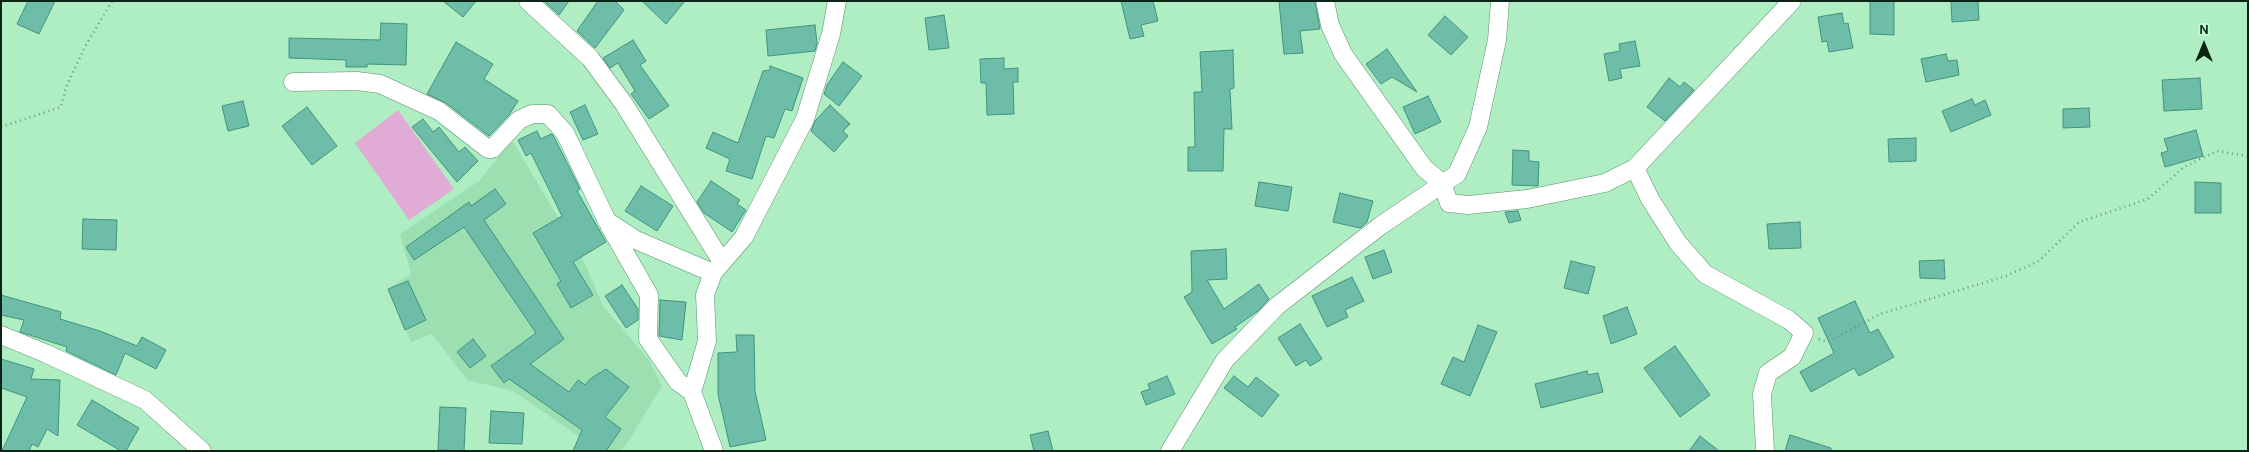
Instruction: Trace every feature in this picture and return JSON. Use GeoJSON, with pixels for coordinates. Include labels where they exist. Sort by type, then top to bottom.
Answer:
{"type":"FeatureCollection","features":[{"type":"Feature","properties":{"kind":"street"},"geometry":{"type":"LineString","coordinates":[[528,1],[590,58],[618,96],[717,267]]}},
{"type":"Feature","properties":{"kind":"street"},"geometry":{"type":"LineString","coordinates":[[692,392],[707,341],[705,295],[717,267],[744,237],[805,118],[831,34],[838,1]]}},
{"type":"Feature","properties":{"kind":"street"},"geometry":{"type":"LineString","coordinates":[[1325,1],[1330,25],[1343,54],[1424,168],[1442,184],[1449,203],[1468,204],[1527,199],[1605,184],[1635,168],[1792,1]]}},
{"type":"Feature","properties":{"kind":"street"},"geometry":{"type":"LineString","coordinates":[[1170,451],[1225,360],[1277,306],[1380,226],[1457,174],[1478,127],[1497,40],[1500,1]]}},
{"type":"Feature","properties":{"kind":"street"},"geometry":{"type":"LineString","coordinates":[[293,82],[357,81],[380,84],[440,111],[488,149],[492,149],[519,120],[532,114],[548,114],[565,133],[607,221],[650,295],[648,339],[678,382],[692,392],[714,451]]}},
{"type":"Feature","properties":{"kind":"street"},"geometry":{"type":"LineString","coordinates":[[1635,168],[1650,199],[1678,243],[1705,274],[1789,320],[1804,333],[1792,357],[1768,373],[1762,394],[1764,451]]}},
{"type":"Feature","properties":{"kind":"street"},"geometry":{"type":"LineString","coordinates":[[607,221],[636,240],[717,267]]}},
{"type":"Feature","properties":{"kind":"street"},"geometry":{"type":"LineString","coordinates":[[1,335],[47,354],[145,400],[202,451]]}},
{"type":"Feature","properties":{"kind":"path"},"geometry":{"type":"LineString","coordinates":[[1,127],[22,118],[62,107],[66,87],[86,45],[112,1]]}},
{"type":"Feature","properties":{"kind":"path"},"geometry":{"type":"LineString","coordinates":[[1804,333],[1827,342],[1880,314],[2006,276],[2039,261],[2079,222],[2148,199],[2184,167],[2217,150],[2248,156]]}},
{"type":"Feature","properties":{"kind":"shaded area"},"geometry":{"type":"Polygon","coordinates":[[[398,110],[454,189],[409,220],[355,143],[398,110]]]}},
{"type":"Feature","properties":{"kind":"shaded area"},"geometry":{"type":"Polygon","coordinates":[[[512,140],[584,261],[603,306],[649,360],[662,386],[621,451],[600,451],[513,391],[467,380],[432,334],[411,342],[388,289],[411,274],[400,234],[479,181],[512,140]]]}},
{"type":"Feature","properties":{"kind":"building"},"geometry":{"type":"Polygon","coordinates":[[[28,1],[55,1],[39,34],[17,24],[28,1]]]}},
{"type":"Feature","properties":{"kind":"building"},"geometry":{"type":"Polygon","coordinates":[[[443,1],[476,1],[463,17],[443,1]]]}},
{"type":"Feature","properties":{"kind":"building"},"geometry":{"type":"Polygon","coordinates":[[[544,1],[569,1],[559,15],[544,1]]]}},
{"type":"Feature","properties":{"kind":"building"},"geometry":{"type":"Polygon","coordinates":[[[598,1],[615,1],[624,10],[595,48],[577,31],[598,1]]]}},
{"type":"Feature","properties":{"kind":"building"},"geometry":{"type":"Polygon","coordinates":[[[642,1],[685,1],[666,24],[642,1]]]}},
{"type":"Feature","properties":{"kind":"building"},"geometry":{"type":"Polygon","coordinates":[[[1121,1],[1153,1],[1158,21],[1141,25],[1144,36],[1130,39],[1121,1]]]}},
{"type":"Feature","properties":{"kind":"building"},"geometry":{"type":"Polygon","coordinates":[[[1279,1],[1315,1],[1320,29],[1300,31],[1303,53],[1284,54],[1279,1]]]}},
{"type":"Feature","properties":{"kind":"building"},"geometry":{"type":"Polygon","coordinates":[[[1870,1],[1894,1],[1894,35],[1870,34],[1870,1]]]}},
{"type":"Feature","properties":{"kind":"building"},"geometry":{"type":"Polygon","coordinates":[[[1951,1],[1978,1],[1979,20],[1952,22],[1951,1]]]}},
{"type":"Feature","properties":{"kind":"building"},"geometry":{"type":"Polygon","coordinates":[[[1842,13],[1844,24],[1848,23],[1853,48],[1829,52],[1827,41],[1822,42],[1818,17],[1842,13]]]}},
{"type":"Feature","properties":{"kind":"building"},"geometry":{"type":"Polygon","coordinates":[[[944,15],[949,48],[929,50],[925,18],[944,15]]]}},
{"type":"Feature","properties":{"kind":"building"},"geometry":{"type":"Polygon","coordinates":[[[1445,16],[1468,37],[1451,55],[1428,35],[1445,16]]]}},
{"type":"Feature","properties":{"kind":"building"},"geometry":{"type":"Polygon","coordinates":[[[381,23],[407,24],[406,65],[367,64],[367,67],[346,67],[346,60],[289,58],[289,38],[380,40],[381,23]]]}},
{"type":"Feature","properties":{"kind":"building"},"geometry":{"type":"Polygon","coordinates":[[[815,25],[817,43],[815,51],[768,56],[766,30],[815,25]]]}},
{"type":"Feature","properties":{"kind":"building"},"geometry":{"type":"Polygon","coordinates":[[[633,40],[646,61],[640,65],[669,106],[649,119],[631,94],[635,91],[618,63],[610,68],[603,58],[633,40]]]}},
{"type":"Feature","properties":{"kind":"building"},"geometry":{"type":"Polygon","coordinates":[[[1635,41],[1640,66],[1620,69],[1622,78],[1609,81],[1604,54],[1620,51],[1619,44],[1635,41]]]}},
{"type":"Feature","properties":{"kind":"building"},"geometry":{"type":"Polygon","coordinates":[[[456,42],[493,64],[484,79],[518,101],[509,115],[489,136],[446,103],[427,94],[456,42]]]}},
{"type":"Feature","properties":{"kind":"building"},"geometry":{"type":"Polygon","coordinates":[[[1387,49],[1417,92],[1392,77],[1381,84],[1366,64],[1387,49]]]}},
{"type":"Feature","properties":{"kind":"building"},"geometry":{"type":"Polygon","coordinates":[[[1233,50],[1234,88],[1230,89],[1232,129],[1224,129],[1223,171],[1188,171],[1188,147],[1195,147],[1194,92],[1202,92],[1200,52],[1233,50]]]}},
{"type":"Feature","properties":{"kind":"building"},"geometry":{"type":"Polygon","coordinates":[[[1946,54],[1948,61],[1957,60],[1959,75],[1926,82],[1921,59],[1946,54]]]}},
{"type":"Feature","properties":{"kind":"building"},"geometry":{"type":"Polygon","coordinates":[[[1004,58],[1004,69],[1018,68],[1018,82],[1013,82],[1014,114],[987,115],[986,83],[981,83],[980,59],[1004,58]]]}},
{"type":"Feature","properties":{"kind":"building"},"geometry":{"type":"Polygon","coordinates":[[[843,62],[862,76],[839,106],[824,94],[827,85],[843,62]]]}},
{"type":"Feature","properties":{"kind":"building"},"geometry":{"type":"Polygon","coordinates":[[[770,66],[803,78],[792,111],[785,109],[774,138],[766,136],[752,179],[726,171],[730,159],[706,148],[713,132],[738,143],[763,71],[770,70],[770,66]]]}},
{"type":"Feature","properties":{"kind":"building"},"geometry":{"type":"Polygon","coordinates":[[[1669,78],[1680,87],[1684,82],[1694,90],[1665,121],[1647,107],[1669,78]]]}},
{"type":"Feature","properties":{"kind":"building"},"geometry":{"type":"Polygon","coordinates":[[[2200,78],[2202,109],[2164,111],[2162,80],[2200,78]]]}},
{"type":"Feature","properties":{"kind":"building"},"geometry":{"type":"Polygon","coordinates":[[[1428,96],[1441,122],[1415,134],[1403,107],[1428,96]]]}},
{"type":"Feature","properties":{"kind":"building"},"geometry":{"type":"Polygon","coordinates":[[[1972,99],[1975,105],[1985,100],[1991,115],[1951,132],[1942,111],[1972,99]]]}},
{"type":"Feature","properties":{"kind":"building"},"geometry":{"type":"Polygon","coordinates":[[[243,101],[249,126],[228,131],[222,106],[243,101]]]}},
{"type":"Feature","properties":{"kind":"building"},"geometry":{"type":"Polygon","coordinates":[[[585,105],[598,134],[583,140],[570,112],[585,105]]]}},
{"type":"Feature","properties":{"kind":"building"},"geometry":{"type":"Polygon","coordinates":[[[830,105],[850,124],[843,131],[848,136],[834,152],[811,131],[815,121],[830,105]]]}},
{"type":"Feature","properties":{"kind":"building"},"geometry":{"type":"Polygon","coordinates":[[[307,107],[337,146],[312,165],[282,126],[307,107]]]}},
{"type":"Feature","properties":{"kind":"building"},"geometry":{"type":"Polygon","coordinates":[[[2089,108],[2090,127],[2063,128],[2063,109],[2089,108]]]}},
{"type":"Feature","properties":{"kind":"building"},"geometry":{"type":"Polygon","coordinates":[[[423,119],[433,132],[439,127],[459,152],[465,147],[478,161],[457,182],[412,127],[423,119]]]}},
{"type":"Feature","properties":{"kind":"building"},"geometry":{"type":"Polygon","coordinates":[[[2196,130],[2203,156],[2165,167],[2161,153],[2168,151],[2164,139],[2196,130]]]}},
{"type":"Feature","properties":{"kind":"building"},"geometry":{"type":"Polygon","coordinates":[[[537,131],[541,139],[551,134],[553,135],[580,189],[577,191],[606,242],[573,262],[593,295],[571,308],[557,284],[561,281],[533,233],[562,216],[531,153],[526,156],[518,140],[537,131]]]}},
{"type":"Feature","properties":{"kind":"building"},"geometry":{"type":"Polygon","coordinates":[[[1916,138],[1916,161],[1889,162],[1888,139],[1916,138]]]}},
{"type":"Feature","properties":{"kind":"building"},"geometry":{"type":"Polygon","coordinates":[[[1513,150],[1529,151],[1529,161],[1539,162],[1538,186],[1512,185],[1513,150]]]}},
{"type":"Feature","properties":{"kind":"building"},"geometry":{"type":"Polygon","coordinates":[[[711,181],[740,200],[737,204],[746,210],[732,232],[704,213],[697,202],[711,181]]]}},
{"type":"Feature","properties":{"kind":"building"},"geometry":{"type":"Polygon","coordinates":[[[1259,182],[1292,187],[1288,211],[1255,206],[1259,182]]]}},
{"type":"Feature","properties":{"kind":"building"},"geometry":{"type":"Polygon","coordinates":[[[2195,182],[2221,183],[2221,213],[2195,213],[2195,182]]]}},
{"type":"Feature","properties":{"kind":"building"},"geometry":{"type":"Polygon","coordinates":[[[641,186],[673,206],[657,231],[625,211],[641,186]]]}},
{"type":"Feature","properties":{"kind":"building"},"geometry":{"type":"Polygon","coordinates":[[[495,189],[506,204],[484,220],[564,339],[530,364],[569,392],[578,380],[585,385],[590,379],[606,369],[629,387],[605,417],[621,429],[606,451],[573,451],[582,430],[509,379],[504,383],[491,366],[536,333],[464,227],[414,260],[406,247],[469,202],[471,206],[495,189]]]}},
{"type":"Feature","properties":{"kind":"building"},"geometry":{"type":"Polygon","coordinates":[[[1340,193],[1373,201],[1367,222],[1360,228],[1333,222],[1340,193]]]}},
{"type":"Feature","properties":{"kind":"building"},"geometry":{"type":"Polygon","coordinates":[[[1518,211],[1521,220],[1509,223],[1505,212],[1518,211]]]}},
{"type":"Feature","properties":{"kind":"building"},"geometry":{"type":"Polygon","coordinates":[[[83,219],[117,220],[116,250],[82,249],[83,219]]]}},
{"type":"Feature","properties":{"kind":"building"},"geometry":{"type":"Polygon","coordinates":[[[1800,222],[1801,248],[1769,249],[1767,224],[1800,222]]]}},
{"type":"Feature","properties":{"kind":"building"},"geometry":{"type":"Polygon","coordinates":[[[1226,249],[1227,279],[1207,280],[1224,309],[1259,284],[1269,299],[1258,311],[1235,327],[1237,329],[1212,344],[1184,297],[1192,292],[1191,251],[1226,249]]]}},
{"type":"Feature","properties":{"kind":"building"},"geometry":{"type":"Polygon","coordinates":[[[1384,250],[1392,272],[1373,279],[1365,257],[1384,250]]]}},
{"type":"Feature","properties":{"kind":"building"},"geometry":{"type":"Polygon","coordinates":[[[1944,260],[1945,279],[1920,278],[1919,261],[1944,260]]]}},
{"type":"Feature","properties":{"kind":"building"},"geometry":{"type":"Polygon","coordinates":[[[1571,261],[1595,267],[1588,294],[1564,288],[1571,261]]]}},
{"type":"Feature","properties":{"kind":"building"},"geometry":{"type":"Polygon","coordinates":[[[1352,277],[1364,301],[1345,310],[1348,317],[1327,327],[1312,296],[1352,277]]]}},
{"type":"Feature","properties":{"kind":"building"},"geometry":{"type":"Polygon","coordinates":[[[408,281],[426,320],[405,330],[388,289],[408,281]]]}},
{"type":"Feature","properties":{"kind":"building"},"geometry":{"type":"Polygon","coordinates":[[[622,285],[638,309],[638,320],[626,328],[605,296],[622,285]]]}},
{"type":"Feature","properties":{"kind":"building"},"geometry":{"type":"Polygon","coordinates":[[[1,295],[61,312],[60,319],[100,331],[137,346],[142,337],[166,350],[156,369],[125,353],[116,375],[66,351],[67,347],[20,332],[24,320],[1,315],[1,295]]]}},
{"type":"Feature","properties":{"kind":"building"},"geometry":{"type":"Polygon","coordinates":[[[660,300],[686,302],[682,340],[659,336],[660,300]]]}},
{"type":"Feature","properties":{"kind":"building"},"geometry":{"type":"Polygon","coordinates":[[[1855,301],[1870,333],[1878,329],[1894,357],[1859,376],[1854,368],[1811,392],[1800,372],[1834,353],[1818,318],[1855,301]]]}},
{"type":"Feature","properties":{"kind":"building"},"geometry":{"type":"Polygon","coordinates":[[[1627,307],[1637,334],[1611,344],[1603,316],[1627,307]]]}},
{"type":"Feature","properties":{"kind":"building"},"geometry":{"type":"Polygon","coordinates":[[[1300,324],[1322,359],[1310,366],[1306,360],[1296,366],[1278,338],[1300,324]]]}},
{"type":"Feature","properties":{"kind":"building"},"geometry":{"type":"Polygon","coordinates":[[[1478,325],[1497,332],[1470,396],[1441,384],[1453,357],[1464,362],[1478,325]]]}},
{"type":"Feature","properties":{"kind":"building"},"geometry":{"type":"Polygon","coordinates":[[[736,335],[754,335],[755,391],[766,440],[730,447],[718,394],[718,353],[737,352],[736,335]]]}},
{"type":"Feature","properties":{"kind":"building"},"geometry":{"type":"Polygon","coordinates":[[[473,339],[486,356],[470,368],[457,352],[473,339]]]}},
{"type":"Feature","properties":{"kind":"building"},"geometry":{"type":"Polygon","coordinates":[[[1675,346],[1710,395],[1680,417],[1644,368],[1675,346]]]}},
{"type":"Feature","properties":{"kind":"building"},"geometry":{"type":"Polygon","coordinates":[[[1,359],[34,369],[31,379],[60,380],[58,436],[47,429],[38,447],[32,444],[29,451],[2,451],[27,397],[1,388],[1,359]]]}},
{"type":"Feature","properties":{"kind":"building"},"geometry":{"type":"Polygon","coordinates":[[[1587,371],[1588,375],[1598,373],[1603,392],[1541,408],[1535,384],[1587,371]]]}},
{"type":"Feature","properties":{"kind":"building"},"geometry":{"type":"Polygon","coordinates":[[[1167,376],[1175,394],[1146,405],[1141,392],[1150,389],[1148,384],[1167,376]]]}},
{"type":"Feature","properties":{"kind":"building"},"geometry":{"type":"Polygon","coordinates":[[[1234,376],[1248,387],[1256,377],[1279,395],[1262,417],[1224,388],[1234,376]]]}},
{"type":"Feature","properties":{"kind":"building"},"geometry":{"type":"Polygon","coordinates":[[[92,400],[139,428],[126,451],[121,451],[77,425],[92,400]]]}},
{"type":"Feature","properties":{"kind":"building"},"geometry":{"type":"Polygon","coordinates":[[[440,407],[466,408],[464,451],[438,450],[440,407]]]}},
{"type":"Feature","properties":{"kind":"building"},"geometry":{"type":"Polygon","coordinates":[[[491,411],[524,413],[522,444],[489,443],[491,411]]]}},
{"type":"Feature","properties":{"kind":"building"},"geometry":{"type":"Polygon","coordinates":[[[1048,431],[1053,451],[1034,451],[1030,435],[1048,431]]]}},
{"type":"Feature","properties":{"kind":"building"},"geometry":{"type":"Polygon","coordinates":[[[1790,435],[1831,448],[1831,451],[1785,451],[1790,435]]]}},
{"type":"Feature","properties":{"kind":"building"},"geometry":{"type":"Polygon","coordinates":[[[1700,436],[1719,451],[1689,451],[1700,436]]]}}]}
